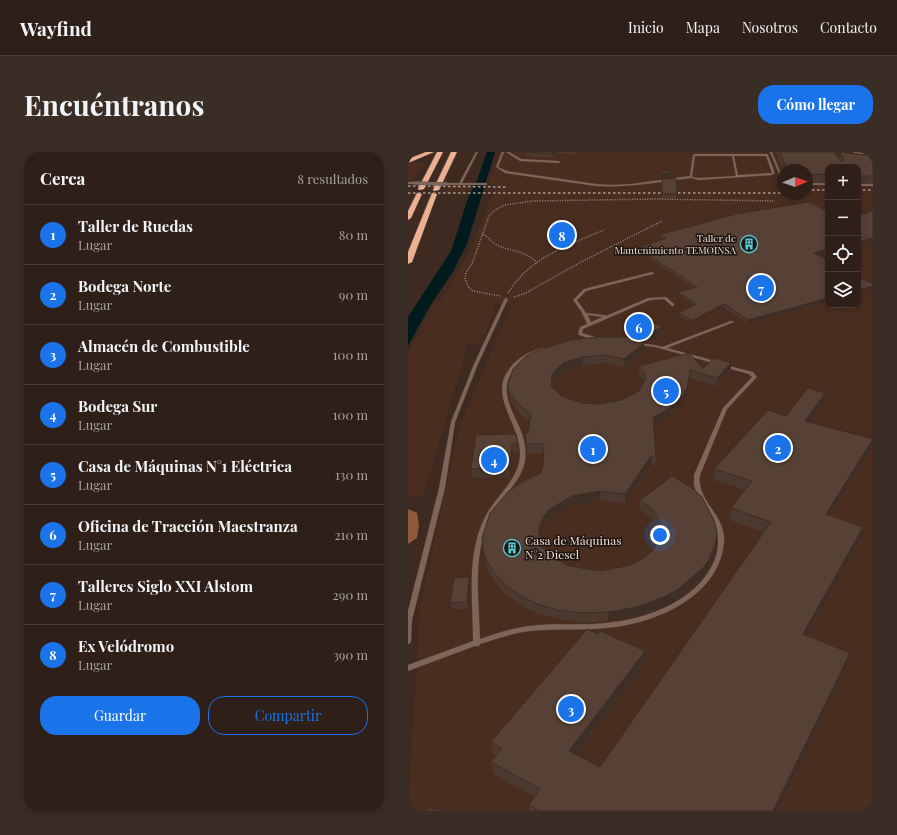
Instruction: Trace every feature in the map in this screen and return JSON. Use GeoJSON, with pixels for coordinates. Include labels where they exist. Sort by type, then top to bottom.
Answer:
{"type":"FeatureCollection","features":[{"type":"Feature","properties":{"kind":"highway"},"geometry":{"type":"LineString","coordinates":[[408,161],[431,152]]}},
{"type":"Feature","properties":{"kind":"highway"},"geometry":{"type":"LineString","coordinates":[[408,218],[440,152]]}},
{"type":"Feature","properties":{"kind":"highway"},"geometry":{"type":"LineString","coordinates":[[408,262],[435,192],[454,152]]}},
{"type":"Feature","properties":{"kind":"street"},"geometry":{"type":"LineString","coordinates":[[855,152],[873,154]]}},
{"type":"Feature","properties":{"kind":"lane"},"geometry":{"type":"LineString","coordinates":[[460,184],[477,152]]}},
{"type":"Feature","properties":{"kind":"lane"},"geometry":{"type":"LineString","coordinates":[[503,152],[497,167],[499,170],[522,175],[596,185],[631,185],[691,177],[699,179],[774,173],[766,153],[694,155],[691,177]]}},
{"type":"Feature","properties":{"kind":"lane"},"geometry":{"type":"LineString","coordinates":[[507,152],[520,160],[559,162]]}},
{"type":"Feature","properties":{"kind":"lane"},"geometry":{"type":"LineString","coordinates":[[771,152],[777,167]]}},
{"type":"Feature","properties":{"kind":"lane"},"geometry":{"type":"LineString","coordinates":[[734,155],[737,176]]}},
{"type":"Feature","properties":{"kind":"lane"},"geometry":{"type":"LineString","coordinates":[[408,183],[486,184]]}},
{"type":"Feature","properties":{"kind":"lane"},"geometry":{"type":"LineString","coordinates":[[813,184],[825,184]]}},
{"type":"Feature","properties":{"kind":"lane"},"geometry":{"type":"LineString","coordinates":[[861,185],[873,185]]}},
{"type":"Feature","properties":{"kind":"lane"},"geometry":{"type":"LineString","coordinates":[[589,324],[586,314],[580,309],[575,300],[585,290],[652,273]]}},
{"type":"Feature","properties":{"kind":"lane"},"geometry":{"type":"LineString","coordinates":[[604,340],[589,338],[580,334],[579,331],[581,328],[589,324],[652,298],[665,298],[673,305]]}},
{"type":"Feature","properties":{"kind":"lane"},"geometry":{"type":"LineString","coordinates":[[408,641],[409,620],[442,488],[453,422],[476,364],[506,299]]}},
{"type":"Feature","properties":{"kind":"lane"},"geometry":{"type":"LineString","coordinates":[[586,314],[607,316]]}},
{"type":"Feature","properties":{"kind":"lane"},"geometry":{"type":"LineString","coordinates":[[663,348],[732,322]]}},
{"type":"Feature","properties":{"kind":"lane"},"geometry":{"type":"LineString","coordinates":[[578,341],[589,338]]}},
{"type":"Feature","properties":{"kind":"lane"},"geometry":{"type":"LineString","coordinates":[[408,668],[502,635],[536,627],[604,626],[641,620],[657,614],[686,598],[697,590],[712,572],[720,553],[720,524],[699,492],[696,482],[697,475],[725,408],[754,378],[754,375],[743,370],[663,348],[649,345],[631,344]]}},
{"type":"Feature","properties":{"kind":"lane"},"geometry":{"type":"LineString","coordinates":[[477,644],[474,558],[477,544],[494,503],[520,470],[523,453],[521,434],[506,404],[503,383],[509,371],[522,359],[536,351],[548,347]]}},
{"type":"Feature","properties":{"kind":"path"},"geometry":{"type":"LineString","coordinates":[[662,221],[524,294],[506,299],[498,295],[474,291],[466,283],[466,272],[472,264],[489,216],[495,210],[505,205],[520,202],[634,199],[775,201]]}},
{"type":"Feature","properties":{"kind":"path"},"geometry":{"type":"LineString","coordinates":[[506,299],[510,288],[518,277],[537,263],[604,230]]}},
{"type":"Feature","properties":{"kind":"path"},"geometry":{"type":"LineString","coordinates":[[482,234],[488,236],[491,242],[497,245],[527,254],[537,263]]}},
{"type":"Feature","properties":{"kind":"shaded area"},"geometry":{"type":"Polygon","coordinates":[[[500,152],[832,152],[873,157],[873,811],[408,811],[420,608],[459,427],[512,305],[461,303],[495,305],[482,343],[468,344],[423,496],[408,497],[408,352],[436,302],[441,302],[471,248],[496,185],[488,184],[500,152]]]}},
{"type":"Feature","properties":{"kind":"shaded area"},"geometry":{"type":"Polygon","coordinates":[[[408,163],[425,163],[412,182],[408,182],[408,163]]]}},
{"type":"Feature","properties":{"kind":"shaded area"},"geometry":{"type":"Polygon","coordinates":[[[449,185],[470,185],[462,194],[445,194],[449,185]]]}},
{"type":"Feature","properties":{"kind":"shaded area"},"geometry":{"type":"Polygon","coordinates":[[[408,509],[417,513],[419,525],[417,538],[408,544],[408,509]]]}},
{"type":"Feature","properties":{"kind":"water"},"geometry":{"type":"Polygon","coordinates":[[[487,152],[495,152],[467,244],[454,270],[430,306],[408,346],[408,317],[451,251],[469,195],[476,183],[487,152]]]}},
{"type":"Feature","properties":{"kind":"building"},"geometry":{"type":"Polygon","coordinates":[[[525,152],[553,152],[553,154],[525,152]]]}},
{"type":"Feature","properties":{"kind":"building"},"geometry":{"type":"Polygon","coordinates":[[[780,152],[834,152],[840,161],[844,160],[840,152],[873,156],[873,176],[861,176],[861,164],[825,164],[825,174],[813,175],[813,164],[785,164],[780,152]]]}},
{"type":"Feature","properties":{"kind":"building"},"geometry":{"type":"Polygon","coordinates":[[[662,171],[675,171],[675,172],[662,174],[662,171]]]}},
{"type":"Feature","properties":{"kind":"building"},"geometry":{"type":"Polygon","coordinates":[[[676,178],[677,194],[662,194],[662,179],[676,178]]]}},
{"type":"Feature","properties":{"kind":"building"},"geometry":{"type":"Polygon","coordinates":[[[808,202],[825,210],[825,250],[814,253],[825,258],[825,299],[748,320],[724,304],[693,320],[678,313],[696,304],[678,292],[697,287],[638,248],[666,238],[659,235],[736,214],[808,202]]]}},
{"type":"Feature","properties":{"kind":"building"},"geometry":{"type":"Polygon","coordinates":[[[873,211],[873,238],[861,241],[861,236],[861,214],[873,211]]]}},
{"type":"Feature","properties":{"kind":"building"},"geometry":{"type":"Polygon","coordinates":[[[861,278],[873,284],[873,286],[861,289],[861,278]]]}},
{"type":"Feature","properties":{"kind":"building"},"geometry":{"type":"Polygon","coordinates":[[[647,320],[663,327],[647,334],[631,327],[647,320]]]}},
{"type":"Feature","properties":{"kind":"building"},"geometry":{"type":"Polygon","coordinates":[[[598,337],[626,337],[644,343],[624,359],[605,355],[583,357],[563,363],[552,374],[551,386],[561,396],[582,403],[598,404],[622,400],[639,391],[646,379],[644,371],[639,366],[689,353],[703,369],[714,358],[731,363],[717,378],[690,370],[687,388],[683,395],[668,409],[653,418],[656,456],[651,456],[625,494],[600,491],[572,496],[550,509],[545,514],[539,527],[539,540],[542,547],[553,558],[569,566],[600,571],[631,565],[647,556],[653,550],[657,544],[661,524],[655,512],[640,500],[672,476],[692,488],[702,497],[714,520],[717,532],[715,545],[710,558],[703,568],[677,590],[664,597],[637,607],[608,612],[583,613],[557,610],[538,604],[521,596],[507,586],[496,575],[488,563],[483,551],[482,538],[490,513],[508,492],[520,483],[541,473],[543,466],[544,444],[527,444],[525,433],[528,433],[531,414],[520,406],[509,392],[508,384],[513,369],[526,356],[536,351],[571,340],[598,337]]]}},
{"type":"Feature","properties":{"kind":"building"},"geometry":{"type":"Polygon","coordinates":[[[808,388],[825,393],[805,421],[873,439],[826,514],[863,527],[803,634],[850,653],[773,811],[535,811],[537,809],[529,805],[540,789],[491,762],[502,748],[491,742],[587,629],[598,634],[600,631],[645,651],[569,751],[600,767],[771,522],[731,508],[752,481],[714,469],[768,410],[786,416],[808,388]]]}},
{"type":"Feature","properties":{"kind":"building"},"geometry":{"type":"Polygon","coordinates":[[[516,434],[518,444],[512,444],[509,468],[471,469],[476,435],[516,434]]]}},
{"type":"Feature","properties":{"kind":"building"},"geometry":{"type":"Polygon","coordinates":[[[469,577],[467,602],[450,603],[454,578],[469,577]]]}},
{"type":"Feature","properties":{"kind":"building"},"geometry":{"type":"Polygon","coordinates":[[[428,808],[454,811],[427,811],[428,808]]]}},
{"type":"Feature","properties":{"kind":"railway"},"geometry":{"type":"LineString","coordinates":[[408,186],[506,187]]}},
{"type":"Feature","properties":{"kind":"railway"},"geometry":{"type":"LineString","coordinates":[[813,190],[825,190]]}},
{"type":"Feature","properties":{"kind":"railway"},"geometry":{"type":"LineString","coordinates":[[861,190],[873,190]]}},
{"type":"Feature","properties":{"kind":"railway"},"geometry":{"type":"LineString","coordinates":[[408,193],[777,193]]}},
{"type":"Feature","properties":{"kind":"place","name":"Ex Velódromo"},"geometry":{"type":"Point","coordinates":[562,235]}},
{"type":"Feature","properties":{"kind":"place","name":"Taller de Mantenimiento TEMOINSA"},"geometry":{"type":"Point","coordinates":[749,244]}},
{"type":"Feature","properties":{"kind":"place","name":"Talleres Siglo XXI Alstom"},"geometry":{"type":"Point","coordinates":[761,288]}},
{"type":"Feature","properties":{"kind":"place","name":"Oficina de Tracción Maestranza"},"geometry":{"type":"Point","coordinates":[639,327]}},
{"type":"Feature","properties":{"kind":"place","name":"Casa de Máquinas N°1 Eléctrica"},"geometry":{"type":"Point","coordinates":[666,391]}},
{"type":"Feature","properties":{"kind":"place","name":"Bodega Norte"},"geometry":{"type":"Point","coordinates":[778,448]}},
{"type":"Feature","properties":{"kind":"place","name":"Taller de Ruedas"},"geometry":{"type":"Point","coordinates":[593,449]}},
{"type":"Feature","properties":{"kind":"place","name":"Bodega Sur"},"geometry":{"type":"Point","coordinates":[494,460]}},
{"type":"Feature","properties":{"kind":"place","name":"Casa de Máquinas N°2 Diesel"},"geometry":{"type":"Point","coordinates":[512,548]}},
{"type":"Feature","properties":{"kind":"place","name":"Almacén de Combustible"},"geometry":{"type":"Point","coordinates":[571,709]}}]}
